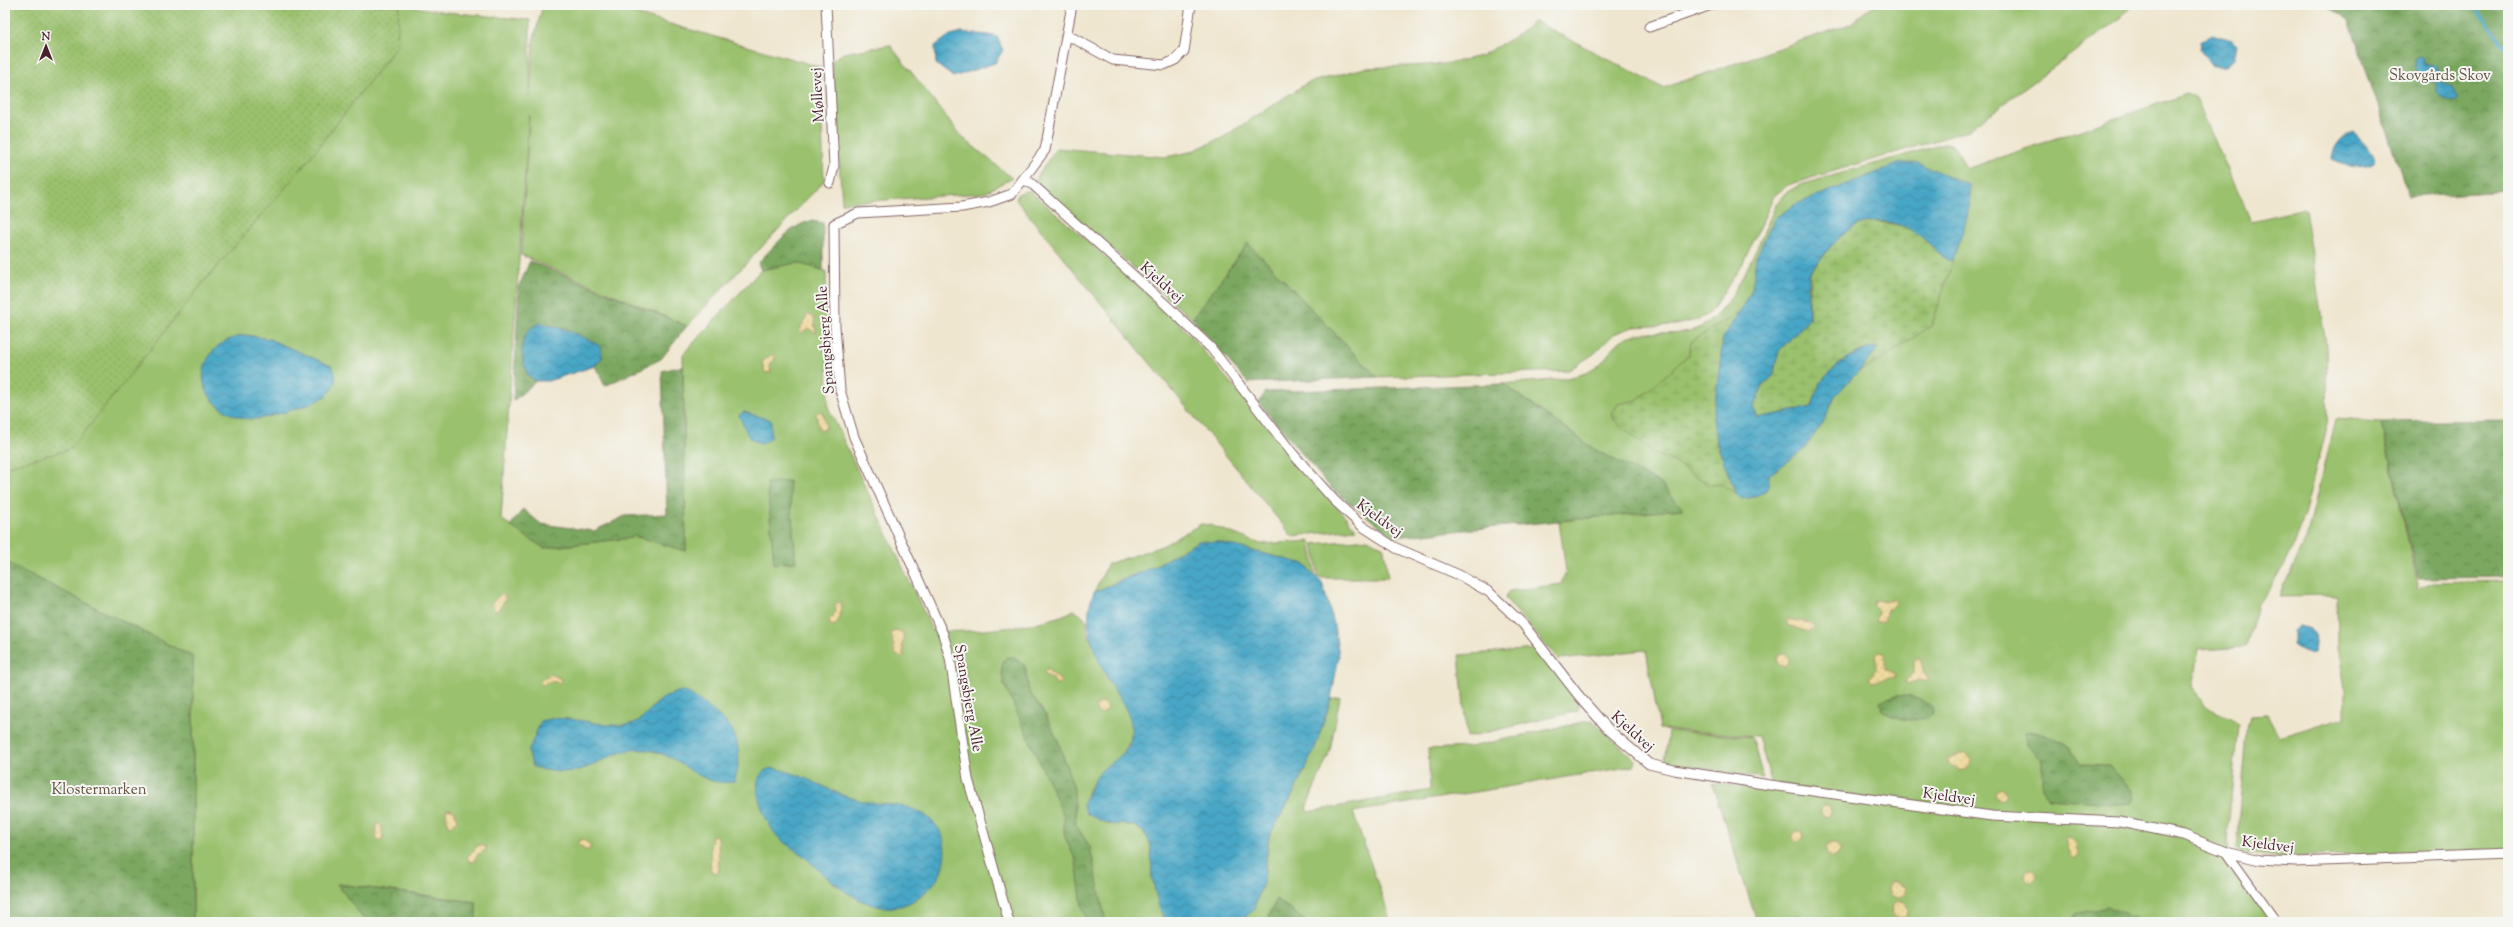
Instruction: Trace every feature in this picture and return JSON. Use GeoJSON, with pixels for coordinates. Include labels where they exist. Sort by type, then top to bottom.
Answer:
{"type":"FeatureCollection","features":[{"type":"Feature","properties":{"kind":"street","name":"Møllevej"},"geometry":{"type":"LineString","coordinates":[[826,5],[834,166],[830,183]]}},
{"type":"Feature","properties":{"kind":"street","name":"Spangsbjerg Alle"},"geometry":{"type":"LineString","coordinates":[[1009,922],[968,779],[950,658],[943,634],[854,437],[840,390],[835,327],[834,224],[858,213],[962,207],[989,202],[1012,194],[1024,180],[1045,150],[1072,5]]}},
{"type":"Feature","properties":{"kind":"street"},"geometry":{"type":"LineString","coordinates":[[1066,37],[1073,38],[1113,60],[1164,65],[1176,60],[1184,51],[1191,5]]}},
{"type":"Feature","properties":{"kind":"street"},"geometry":{"type":"LineString","coordinates":[[1649,27],[1711,5]]}},
{"type":"Feature","properties":{"kind":"street","name":"Kjeldvej"},"geometry":{"type":"LineString","coordinates":[[1024,180],[1031,183],[1154,293],[1211,348],[1293,454],[1334,500],[1356,520],[1396,548],[1459,575],[1489,592],[1523,624],[1579,696],[1609,730],[1649,764],[1726,778],[1992,816],[2120,822],[2184,835],[2226,852],[2260,860],[2295,862],[2508,854]]}},
{"type":"Feature","properties":{"kind":"street"},"geometry":{"type":"LineString","coordinates":[[2226,852],[2276,922]]}},
{"type":"Feature","properties":{"kind":"green space"},"geometry":{"type":"Polygon","coordinates":[[[5,5],[399,5],[397,46],[298,173],[207,278],[71,449],[5,467],[5,5]]]}},
{"type":"Feature","properties":{"kind":"green space"},"geometry":{"type":"Polygon","coordinates":[[[176,5],[403,5],[446,12],[530,20],[530,97],[533,42],[543,5],[604,5],[820,67],[824,181],[687,326],[521,255],[529,115],[501,519],[544,548],[638,537],[686,551],[683,354],[761,270],[795,262],[826,271],[828,407],[932,630],[964,631],[1005,628],[1046,621],[1074,610],[1087,620],[1087,631],[1108,680],[1131,717],[1131,739],[1120,759],[1102,771],[1090,787],[1083,806],[1108,824],[1133,825],[1144,832],[1151,845],[1152,877],[1164,922],[476,922],[476,902],[338,884],[366,922],[193,922],[193,657],[5,562],[5,60],[176,5]]]}},
{"type":"Feature","properties":{"kind":"green space"},"geometry":{"type":"Polygon","coordinates":[[[1873,5],[2134,5],[2115,22],[1967,131],[1788,185],[1774,196],[1743,263],[1710,313],[1697,320],[1675,325],[1633,327],[1614,334],[1594,354],[1567,371],[1377,377],[1248,243],[1192,319],[1037,183],[1036,179],[1056,148],[1166,157],[1190,152],[1222,138],[1307,83],[1365,68],[1446,64],[1481,56],[1519,34],[1535,21],[1663,88],[1850,24],[1873,5]]]}},
{"type":"Feature","properties":{"kind":"green space","name":"Skovgårds Skov"},"geometry":{"type":"Polygon","coordinates":[[[2326,5],[2432,5],[2477,9],[2483,5],[2508,5],[2508,191],[2409,197],[2349,20],[2326,5]]]}},
{"type":"Feature","properties":{"kind":"green space"},"geometry":{"type":"Polygon","coordinates":[[[2432,5],[2483,5],[2478,9],[2432,5]]]}},
{"type":"Feature","properties":{"kind":"green space"},"geometry":{"type":"Polygon","coordinates":[[[890,45],[963,138],[1012,178],[984,193],[842,203],[832,60],[844,53],[890,45]]]}},
{"type":"Feature","properties":{"kind":"green space"},"geometry":{"type":"Polygon","coordinates":[[[2187,94],[2196,99],[2251,221],[2305,209],[2326,345],[2328,419],[2305,511],[2294,544],[2285,564],[2258,604],[2246,647],[2199,650],[2192,686],[2205,707],[2231,718],[2238,725],[2227,840],[2228,861],[2272,922],[1757,922],[1712,783],[1774,791],[1758,736],[1660,729],[1646,650],[1558,659],[1505,598],[1509,591],[1561,584],[1566,571],[1559,521],[1683,509],[1659,483],[1597,451],[1503,384],[1576,376],[1595,368],[1622,340],[1627,337],[1643,333],[1685,332],[1707,323],[1720,311],[1743,277],[1776,205],[1785,193],[1800,185],[1947,143],[1956,147],[1966,169],[2187,94]]]}},
{"type":"Feature","properties":{"kind":"green space"},"geometry":{"type":"Polygon","coordinates":[[[1030,191],[1042,201],[1175,318],[1356,529],[1292,536],[1016,200],[1018,194],[1030,191]]]}},
{"type":"Feature","properties":{"kind":"green space"},"geometry":{"type":"Polygon","coordinates":[[[811,221],[823,223],[823,270],[797,263],[761,270],[758,263],[782,238],[796,227],[811,221]]]}},
{"type":"Feature","properties":{"kind":"green space"},"geometry":{"type":"Polygon","coordinates":[[[1872,221],[1899,225],[1912,229],[1923,236],[1944,257],[1948,260],[1953,260],[1932,325],[1883,359],[1859,371],[1877,348],[1870,348],[1853,355],[1836,367],[1823,380],[1818,388],[1812,407],[1758,418],[1753,408],[1763,385],[1773,376],[1779,351],[1809,319],[1810,273],[1835,241],[1857,224],[1872,221]]]}},
{"type":"Feature","properties":{"kind":"green space"},"geometry":{"type":"Polygon","coordinates":[[[1248,243],[1377,377],[1248,383],[1192,319],[1248,243]]]}},
{"type":"Feature","properties":{"kind":"green space"},"geometry":{"type":"Polygon","coordinates":[[[530,261],[687,326],[661,359],[605,386],[595,366],[602,358],[601,347],[554,326],[528,375],[536,381],[513,401],[519,286],[530,261]]]}},
{"type":"Feature","properties":{"kind":"green space"},"geometry":{"type":"Polygon","coordinates":[[[1739,312],[1723,339],[1716,441],[1736,494],[1722,484],[1710,485],[1674,462],[1655,454],[1614,420],[1612,413],[1618,404],[1637,400],[1673,369],[1689,354],[1691,342],[1739,312]]]}},
{"type":"Feature","properties":{"kind":"green space"},"geometry":{"type":"Polygon","coordinates":[[[683,366],[686,551],[638,537],[544,548],[510,526],[523,509],[541,524],[594,531],[625,516],[667,514],[662,371],[683,366]]]}},
{"type":"Feature","properties":{"kind":"green space"},"geometry":{"type":"Polygon","coordinates":[[[1503,384],[1597,451],[1660,483],[1683,509],[1393,537],[1331,488],[1259,403],[1265,392],[1503,384]]]}},
{"type":"Feature","properties":{"kind":"green space"},"geometry":{"type":"Polygon","coordinates":[[[2335,419],[2381,422],[2419,589],[2433,583],[2508,581],[2508,850],[2279,857],[2244,853],[2236,848],[2247,723],[2250,716],[2267,715],[2279,737],[2345,717],[2345,689],[2338,647],[2337,595],[2279,596],[2306,540],[2335,419]]]}},
{"type":"Feature","properties":{"kind":"green space"},"geometry":{"type":"Polygon","coordinates":[[[2508,420],[2508,577],[2418,578],[2381,422],[2508,420]]]}},
{"type":"Feature","properties":{"kind":"green space"},"geometry":{"type":"Polygon","coordinates":[[[789,481],[796,562],[774,564],[767,483],[789,481]]]}},
{"type":"Feature","properties":{"kind":"green space"},"geometry":{"type":"Polygon","coordinates":[[[1201,524],[1210,525],[1261,544],[1310,541],[1316,577],[1304,564],[1218,542],[1199,541],[1153,567],[1094,592],[1108,564],[1162,546],[1201,524]]]}},
{"type":"Feature","properties":{"kind":"green space"},"geometry":{"type":"Polygon","coordinates":[[[1368,539],[1384,548],[1388,578],[1319,578],[1313,544],[1368,539]]]}},
{"type":"Feature","properties":{"kind":"green space","name":"Klostermarken"},"geometry":{"type":"Polygon","coordinates":[[[6,562],[193,657],[193,922],[5,922],[6,562]]]}},
{"type":"Feature","properties":{"kind":"green space"},"geometry":{"type":"Polygon","coordinates":[[[1537,649],[1578,700],[1578,711],[1467,737],[1459,655],[1537,649]]]}},
{"type":"Feature","properties":{"kind":"green space"},"geometry":{"type":"Polygon","coordinates":[[[1007,657],[1014,657],[1025,666],[1029,692],[1045,714],[1059,743],[1074,789],[1076,825],[1090,847],[1106,922],[1088,922],[1082,906],[1076,861],[1064,835],[1064,816],[1004,684],[1002,666],[1007,657]]]}},
{"type":"Feature","properties":{"kind":"green space"},"geometry":{"type":"Polygon","coordinates":[[[1896,695],[1905,695],[1920,699],[1932,707],[1933,713],[1922,719],[1908,720],[1900,719],[1882,710],[1880,702],[1896,695]]]}},
{"type":"Feature","properties":{"kind":"green space"},"geometry":{"type":"Polygon","coordinates":[[[1340,697],[1330,751],[1306,808],[1308,812],[1430,790],[1428,749],[1470,747],[1583,722],[1593,721],[1635,760],[1634,766],[1353,812],[1391,922],[1306,922],[1277,899],[1266,922],[1241,922],[1254,908],[1264,880],[1269,836],[1293,794],[1315,748],[1331,699],[1340,697]]]}},
{"type":"Feature","properties":{"kind":"green space"},"geometry":{"type":"Polygon","coordinates":[[[1669,731],[1752,737],[1763,778],[1665,762],[1669,731]]]}},
{"type":"Feature","properties":{"kind":"green space"},"geometry":{"type":"Polygon","coordinates":[[[2032,731],[2065,742],[2082,764],[2109,765],[2131,789],[2134,799],[2131,803],[2125,804],[2048,798],[2042,788],[2042,762],[2028,746],[2024,736],[2026,732],[2032,731]]]}},
{"type":"Feature","properties":{"kind":"green space"},"geometry":{"type":"Polygon","coordinates":[[[337,884],[476,902],[476,922],[366,922],[337,884]]]}},
{"type":"Feature","properties":{"kind":"green space"},"geometry":{"type":"Polygon","coordinates":[[[1277,899],[1306,922],[1266,922],[1277,899]]]}},
{"type":"Feature","properties":{"kind":"green space"},"geometry":{"type":"Polygon","coordinates":[[[2107,906],[2146,922],[2071,922],[2077,914],[2107,906]]]}},
{"type":"Feature","properties":{"kind":"sand"},"geometry":{"type":"Polygon","coordinates":[[[808,314],[814,318],[816,333],[808,328],[802,333],[799,331],[808,314]]]}},
{"type":"Feature","properties":{"kind":"sand"},"geometry":{"type":"Polygon","coordinates":[[[771,355],[774,355],[775,359],[770,365],[771,372],[765,373],[762,362],[771,355]]]}},
{"type":"Feature","properties":{"kind":"sand"},"geometry":{"type":"Polygon","coordinates":[[[819,411],[823,413],[826,426],[823,431],[819,429],[816,414],[819,411]]]}},
{"type":"Feature","properties":{"kind":"sand"},"geometry":{"type":"Polygon","coordinates":[[[502,593],[506,598],[499,610],[495,611],[491,604],[502,593]]]}},
{"type":"Feature","properties":{"kind":"sand"},"geometry":{"type":"Polygon","coordinates":[[[1894,599],[1896,604],[1887,610],[1884,621],[1876,622],[1878,611],[1873,605],[1873,601],[1877,600],[1884,602],[1894,599]]]}},
{"type":"Feature","properties":{"kind":"sand"},"geometry":{"type":"Polygon","coordinates":[[[838,602],[842,604],[837,624],[831,626],[829,621],[836,611],[835,605],[838,602]]]}},
{"type":"Feature","properties":{"kind":"sand"},"geometry":{"type":"Polygon","coordinates":[[[1787,619],[1811,623],[1815,628],[1808,632],[1787,625],[1787,619]]]}},
{"type":"Feature","properties":{"kind":"sand"},"geometry":{"type":"Polygon","coordinates":[[[896,630],[902,632],[904,638],[902,645],[904,655],[902,658],[895,654],[891,633],[896,630]]]}},
{"type":"Feature","properties":{"kind":"sand"},"geometry":{"type":"Polygon","coordinates":[[[1879,652],[1885,654],[1885,669],[1894,673],[1895,677],[1872,682],[1869,678],[1876,669],[1876,655],[1879,652]]]}},
{"type":"Feature","properties":{"kind":"sand"},"geometry":{"type":"Polygon","coordinates":[[[1781,654],[1785,654],[1789,660],[1785,666],[1781,666],[1777,662],[1777,658],[1781,654]]]}},
{"type":"Feature","properties":{"kind":"sand"},"geometry":{"type":"Polygon","coordinates":[[[1917,659],[1921,660],[1923,672],[1929,679],[1926,682],[1919,680],[1906,684],[1905,681],[1914,673],[1914,661],[1917,659]]]}},
{"type":"Feature","properties":{"kind":"sand"},"geometry":{"type":"Polygon","coordinates":[[[1047,669],[1061,681],[1060,684],[1056,684],[1052,678],[1045,675],[1044,671],[1047,669]]]}},
{"type":"Feature","properties":{"kind":"sand"},"geometry":{"type":"Polygon","coordinates":[[[550,674],[560,678],[561,683],[550,681],[543,685],[540,684],[540,681],[550,674]]]}},
{"type":"Feature","properties":{"kind":"sand"},"geometry":{"type":"Polygon","coordinates":[[[1099,703],[1103,703],[1105,704],[1105,712],[1099,713],[1096,710],[1096,706],[1099,703]]]}},
{"type":"Feature","properties":{"kind":"sand"},"geometry":{"type":"Polygon","coordinates":[[[1965,753],[1973,761],[1967,769],[1961,771],[1948,762],[1948,758],[1965,753]]]}},
{"type":"Feature","properties":{"kind":"sand"},"geometry":{"type":"Polygon","coordinates":[[[1999,789],[2003,789],[2005,790],[2005,798],[1999,799],[1996,796],[1996,792],[1999,789]]]}},
{"type":"Feature","properties":{"kind":"sand"},"geometry":{"type":"Polygon","coordinates":[[[1824,806],[1828,806],[1830,807],[1830,815],[1824,816],[1821,813],[1821,809],[1824,806]]]}},
{"type":"Feature","properties":{"kind":"sand"},"geometry":{"type":"Polygon","coordinates":[[[450,809],[455,812],[457,820],[451,827],[448,825],[446,810],[450,809]]]}},
{"type":"Feature","properties":{"kind":"sand"},"geometry":{"type":"Polygon","coordinates":[[[378,823],[381,825],[383,837],[380,842],[376,838],[376,826],[378,823]]]}},
{"type":"Feature","properties":{"kind":"sand"},"geometry":{"type":"Polygon","coordinates":[[[1796,831],[1800,831],[1803,836],[1800,841],[1796,841],[1793,838],[1793,834],[1796,831]]]}},
{"type":"Feature","properties":{"kind":"sand"},"geometry":{"type":"Polygon","coordinates":[[[715,835],[718,837],[719,871],[716,873],[711,871],[710,864],[711,839],[712,836],[715,835]]]}},
{"type":"Feature","properties":{"kind":"sand"},"geometry":{"type":"Polygon","coordinates":[[[2070,837],[2076,843],[2078,855],[2074,859],[2069,853],[2066,841],[2066,838],[2070,837]]]}},
{"type":"Feature","properties":{"kind":"sand"},"geometry":{"type":"Polygon","coordinates":[[[583,839],[591,846],[589,850],[585,850],[578,844],[578,841],[583,839]]]}},
{"type":"Feature","properties":{"kind":"sand"},"geometry":{"type":"Polygon","coordinates":[[[1833,843],[1838,845],[1840,850],[1838,855],[1833,857],[1828,855],[1826,850],[1828,845],[1833,843]]]}},
{"type":"Feature","properties":{"kind":"sand"},"geometry":{"type":"Polygon","coordinates":[[[479,845],[485,846],[486,850],[477,855],[475,861],[470,862],[467,857],[479,845]]]}},
{"type":"Feature","properties":{"kind":"sand"},"geometry":{"type":"Polygon","coordinates":[[[2029,869],[2033,869],[2037,875],[2033,881],[2029,881],[2025,877],[2025,873],[2029,869]]]}},
{"type":"Feature","properties":{"kind":"sand"},"geometry":{"type":"Polygon","coordinates":[[[1891,881],[1905,887],[1905,895],[1898,898],[1891,896],[1887,887],[1891,881]]]}},
{"type":"Feature","properties":{"kind":"sand"},"geometry":{"type":"Polygon","coordinates":[[[1900,902],[1907,907],[1908,910],[1903,917],[1900,918],[1893,913],[1892,910],[1897,903],[1900,902]]]}},
{"type":"Feature","properties":{"kind":"water"},"geometry":{"type":"Polygon","coordinates":[[[962,32],[997,37],[1003,50],[995,63],[953,77],[936,64],[935,46],[950,35],[962,32]]]}},
{"type":"Feature","properties":{"kind":"water"},"geometry":{"type":"Polygon","coordinates":[[[2212,34],[2232,40],[2237,45],[2234,59],[2225,66],[2212,66],[2200,50],[2201,41],[2212,34]]]}},
{"type":"Feature","properties":{"kind":"water"},"geometry":{"type":"Polygon","coordinates":[[[2419,56],[2423,58],[2423,63],[2437,66],[2438,79],[2452,88],[2459,98],[2453,101],[2444,99],[2437,93],[2437,82],[2424,81],[2417,72],[2415,58],[2419,56]]]}},
{"type":"Feature","properties":{"kind":"water"},"geometry":{"type":"Polygon","coordinates":[[[2353,132],[2375,155],[2374,163],[2358,167],[2342,164],[2332,160],[2332,155],[2338,143],[2345,136],[2353,132]]]}},
{"type":"Feature","properties":{"kind":"water"},"geometry":{"type":"Polygon","coordinates":[[[1901,163],[1918,163],[1969,185],[1970,204],[1966,223],[1953,260],[1948,260],[1911,230],[1892,223],[1879,221],[1858,225],[1849,230],[1840,237],[1814,266],[1809,277],[1809,319],[1779,351],[1773,376],[1763,385],[1753,408],[1758,418],[1812,407],[1819,386],[1836,366],[1862,351],[1871,348],[1878,348],[1871,358],[1835,396],[1822,425],[1802,451],[1769,475],[1768,489],[1755,497],[1742,499],[1736,494],[1716,441],[1713,418],[1723,338],[1747,300],[1752,289],[1756,257],[1775,218],[1796,204],[1901,163]]]}},
{"type":"Feature","properties":{"kind":"water"},"geometry":{"type":"Polygon","coordinates":[[[540,323],[571,332],[587,339],[601,347],[602,358],[595,366],[548,381],[536,381],[528,375],[525,368],[522,345],[527,332],[540,323]]]}},
{"type":"Feature","properties":{"kind":"water"},"geometry":{"type":"Polygon","coordinates":[[[246,335],[269,339],[332,366],[335,376],[334,385],[330,392],[313,403],[258,419],[239,417],[221,408],[207,393],[204,384],[203,374],[206,363],[213,351],[222,343],[233,338],[246,335]]]}},
{"type":"Feature","properties":{"kind":"water"},"geometry":{"type":"Polygon","coordinates":[[[744,412],[771,420],[771,438],[762,444],[749,438],[739,415],[744,412]]]}},
{"type":"Feature","properties":{"kind":"water"},"geometry":{"type":"Polygon","coordinates":[[[1199,541],[1218,542],[1304,564],[1322,583],[1333,620],[1339,655],[1331,699],[1315,748],[1293,794],[1269,836],[1264,880],[1254,908],[1241,922],[1166,922],[1158,904],[1152,877],[1151,845],[1144,832],[1133,825],[1108,824],[1087,814],[1083,806],[1093,783],[1101,771],[1127,749],[1132,731],[1128,713],[1108,679],[1096,655],[1092,643],[1088,617],[1094,592],[1153,567],[1199,541]]]}},
{"type":"Feature","properties":{"kind":"water"},"geometry":{"type":"Polygon","coordinates":[[[2299,626],[2311,629],[2316,635],[2314,652],[2305,652],[2293,645],[2293,631],[2299,626]]]}},
{"type":"Feature","properties":{"kind":"water"},"geometry":{"type":"Polygon","coordinates":[[[681,691],[689,693],[719,716],[725,721],[735,735],[739,762],[734,781],[711,781],[660,753],[637,749],[619,753],[587,767],[567,772],[555,772],[533,767],[528,752],[541,721],[563,719],[608,725],[630,724],[641,719],[663,699],[681,691]]]}},
{"type":"Feature","properties":{"kind":"water"},"geometry":{"type":"Polygon","coordinates":[[[773,768],[796,774],[851,798],[904,807],[926,816],[941,833],[945,846],[944,861],[941,873],[936,881],[919,897],[904,905],[888,907],[873,905],[858,899],[844,890],[830,880],[802,855],[787,845],[772,829],[762,809],[757,788],[759,778],[764,771],[773,768]]]}},
{"type":"Feature","properties":{"kind":"waterway"},"geometry":{"type":"LineString","coordinates":[[2473,5],[2508,51]]}}]}
